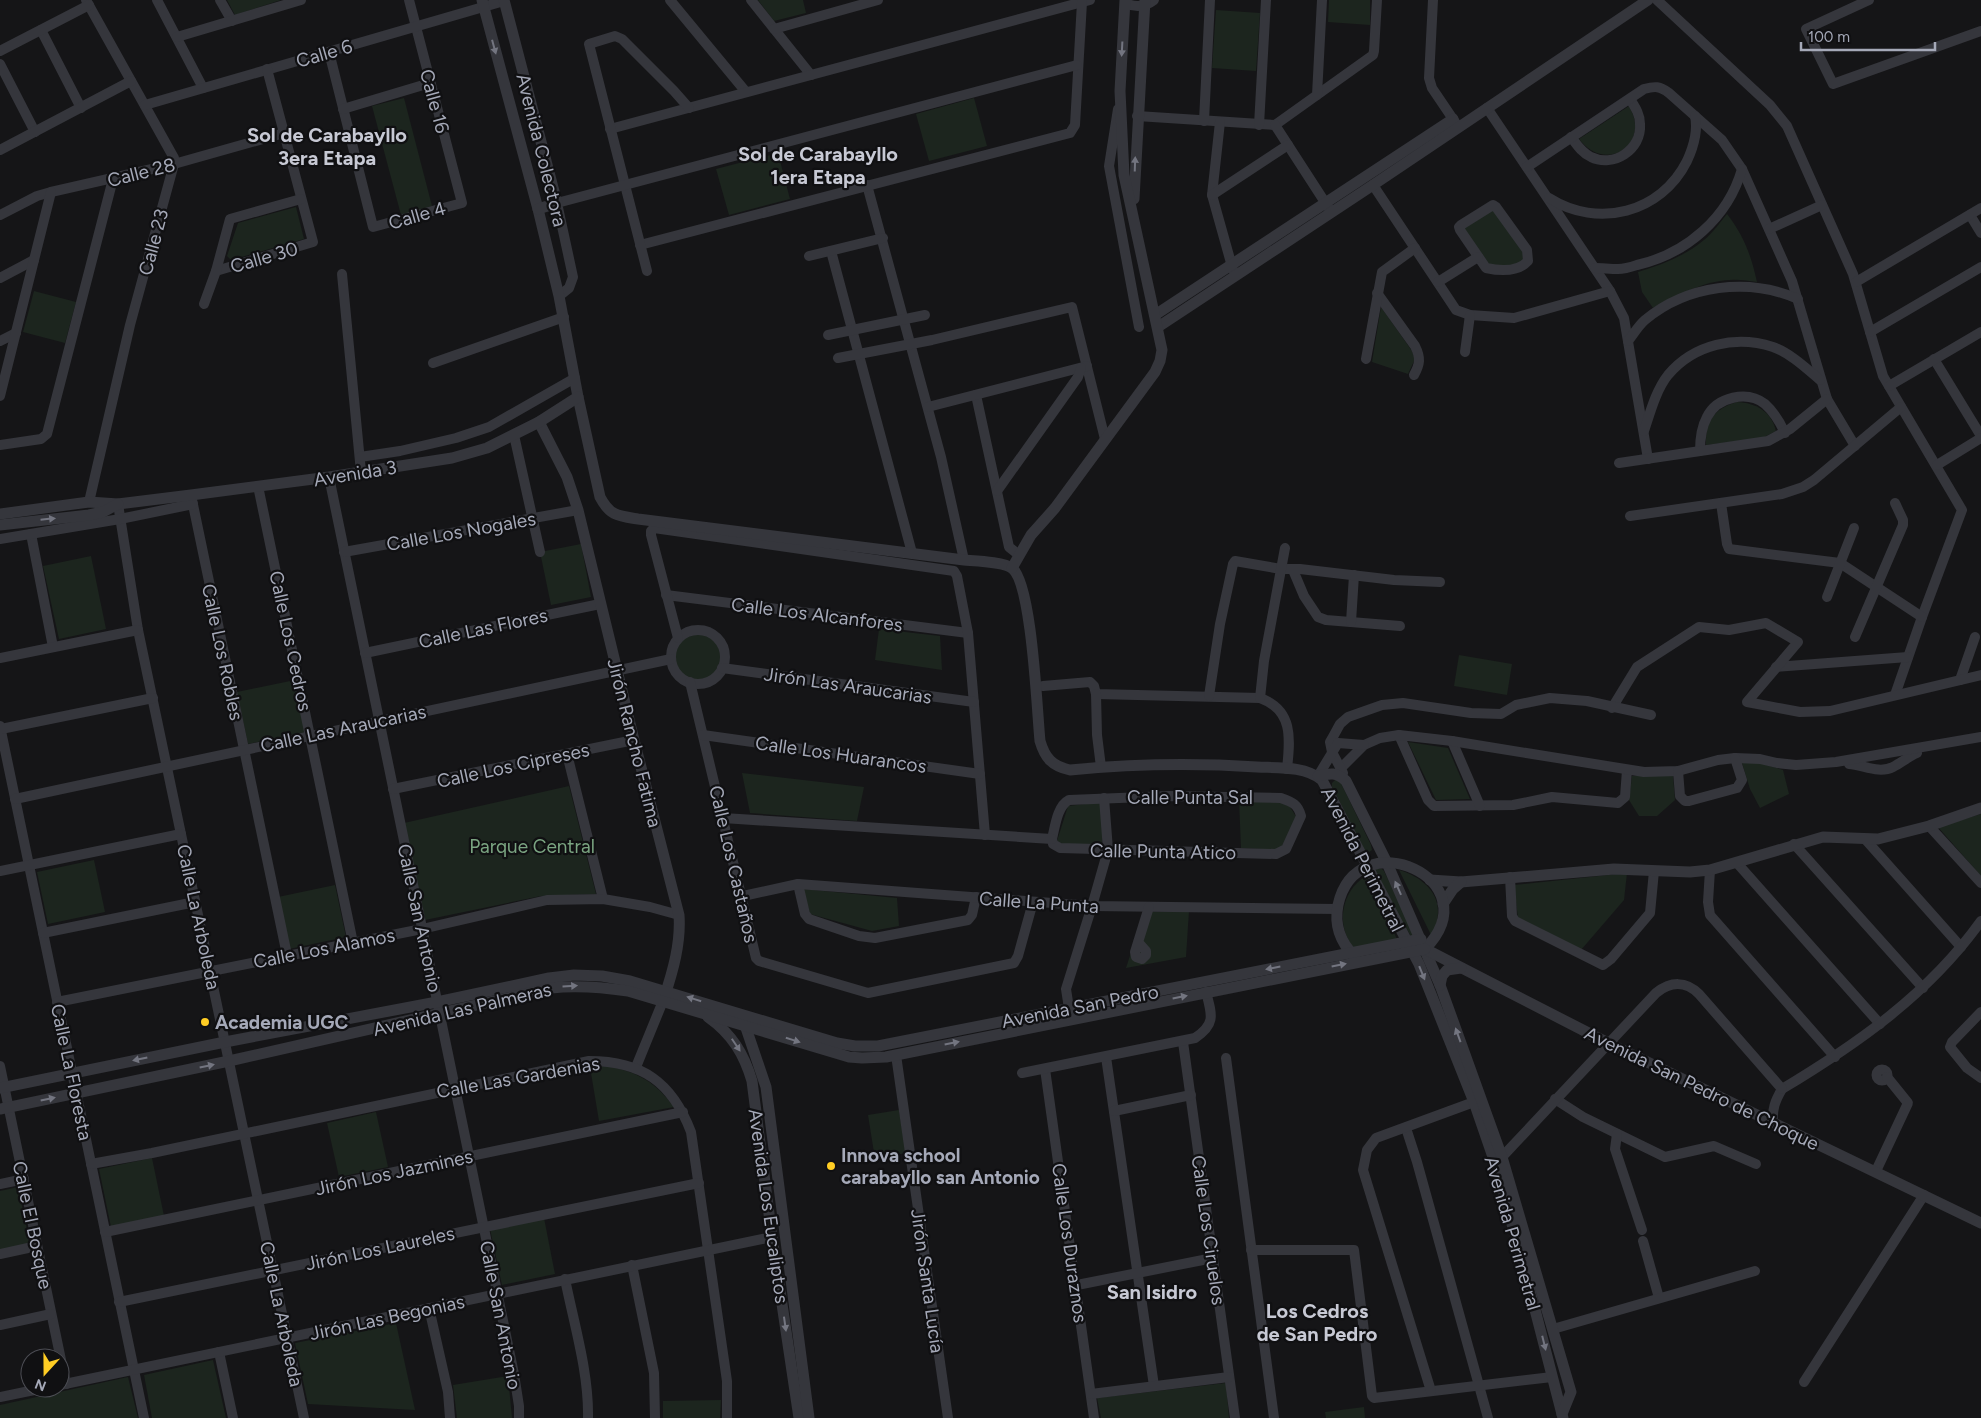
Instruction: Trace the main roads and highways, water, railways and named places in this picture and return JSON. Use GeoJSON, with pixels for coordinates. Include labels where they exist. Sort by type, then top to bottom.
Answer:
{"type":"FeatureCollection","features":[{"type":"Feature","properties":{"kind":"place","name":"Academia UGC"},"geometry":{"type":"Point","coordinates":[205,1022]}},
{"type":"Feature","properties":{"kind":"place","name":"Innova school carabayllo san Antonio"},"geometry":{"type":"Point","coordinates":[831,1166]}},
{"type":"Feature","properties":{"kind":"district","name":"Sol de Carabayllo 3era Etapa"},"geometry":{"type":"Point","coordinates":[327,146]}},
{"type":"Feature","properties":{"kind":"district","name":"Sol de Carabayllo 1era Etapa"},"geometry":{"type":"Point","coordinates":[818,166]}},
{"type":"Feature","properties":{"kind":"district","name":"San Isidro"},"geometry":{"type":"Point","coordinates":[1152,1292]}},
{"type":"Feature","properties":{"kind":"district","name":"Los Cedros de San Pedro"},"geometry":{"type":"Point","coordinates":[1317,1322]}},
{"type":"Feature","properties":{"kind":"park label","name":"Parque Central"},"geometry":{"type":"Point","coordinates":[532,846]}}]}
